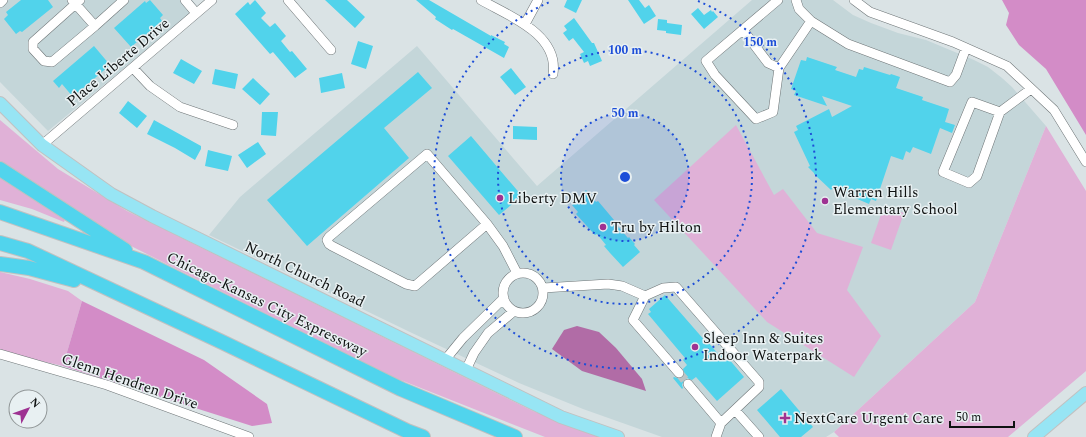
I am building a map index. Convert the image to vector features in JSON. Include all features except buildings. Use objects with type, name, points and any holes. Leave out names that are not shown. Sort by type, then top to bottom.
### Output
[{"type":"highway","points":[[0,168],[144,262]]},
{"type":"highway","name":"Chicago-Kansas City Expressway","points":[[0,212],[144,262],[401,389],[515,437]]},
{"type":"highway","points":[[0,243],[28,252],[112,290],[422,437]]},
{"type":"highway","points":[[0,264],[29,268],[112,290]]},
{"type":"main road","name":"North Church Road","points":[[0,103],[42,145],[111,194],[152,216],[561,417],[618,437]]},
{"type":"main road","points":[[1034,437],[1086,392]]},
{"type":"street","points":[[0,3],[3,0]]},
{"type":"street","points":[[95,26],[76,1],[33,42],[32,49],[44,61],[52,62],[95,26],[124,0]]},
{"type":"street","points":[[185,0],[196,13]]},
{"type":"street","name":"Place Liberte Drive","points":[[42,145],[212,0]]},
{"type":"street","points":[[288,0],[331,50]]},
{"type":"street","points":[[481,0],[525,24],[534,31],[549,48],[554,65],[553,74]]},
{"type":"street","points":[[525,24],[538,0]]},
{"type":"street","points":[[778,0],[706,61],[715,75],[756,119],[773,112],[779,68],[811,21]]},
{"type":"street","points":[[796,0],[799,9],[811,21],[848,44],[950,82],[956,75],[966,48]]},
{"type":"street","points":[[854,0],[870,12],[966,48],[1007,66],[1054,110],[1086,162]]},
{"type":"street","points":[[743,30],[768,63],[779,68]]},
{"type":"street","points":[[133,68],[150,86],[180,107],[233,125]]},
{"type":"street","points":[[1000,112],[972,102],[943,172],[969,183],[977,176],[1000,112],[1031,89]]},
{"type":"street","points":[[487,224],[415,286],[406,284],[328,244],[327,240],[427,154],[487,224],[504,246],[517,273]]},
{"type":"street","points":[[517,273],[526,273],[535,276],[543,288],[542,298],[537,307],[534,310],[524,313],[514,311],[504,298],[505,283],[512,275],[517,273]]},
{"type":"street","points":[[543,288],[608,284],[622,286],[645,296]]},
{"type":"street","points":[[679,373],[633,320],[645,296],[664,288],[676,287],[758,382],[760,387],[721,423],[716,437]]},
{"type":"street","points":[[444,360],[463,338],[504,298]]},
{"type":"street","points":[[466,370],[474,353],[488,333],[514,311]]},
{"type":"street","name":"Glenn Hendren Drive","points":[[0,354],[107,385],[249,437]]},
{"type":"street","points":[[688,384],[721,423]]},
{"type":"street","points":[[735,410],[759,437]]},
{"type":"shaded area","points":[[0,0],[192,0],[198,7],[48,131],[0,82]]},
{"type":"shaded area","points":[[752,0],[833,0],[853,15],[871,23],[898,33],[926,40],[974,60],[988,67],[1012,87],[1046,126],[975,302],[834,432],[826,437],[662,437],[583,409],[519,383],[209,235],[240,197],[417,46],[537,186]]},
{"type":"shaded area","points":[[1002,0],[1086,0],[1086,135],[1046,69],[1019,45],[1006,25],[1009,13]]},
{"type":"shaded area","points":[[0,120],[58,169],[127,211],[533,411],[601,437],[545,437],[388,375],[129,245],[0,164]]},
{"type":"shaded area","points":[[736,125],[774,195],[783,189],[817,233],[863,247],[847,290],[881,336],[854,377],[767,322],[654,200]]},
{"type":"shaded area","points":[[1046,126],[1086,191],[1086,371],[1008,437],[839,437],[834,432],[975,302]]},
{"type":"shaded area","points":[[0,177],[65,219],[64,222],[32,209],[0,200]]},
{"type":"shaded area","points":[[884,206],[904,213],[891,250],[871,243]]},
{"type":"shaded area","points":[[0,272],[30,279],[68,291],[82,301],[63,366],[0,352]]},
{"type":"shaded area","points":[[82,301],[204,360],[267,404],[272,423],[252,426],[63,366]]},
{"type":"shaded area","points":[[577,326],[599,332],[616,348],[642,379],[646,391],[582,371],[552,349],[564,330]]},
{"type":"tunnel","points":[[679,373],[688,384]]},
{"type":"place","name":"Liberty DMV","points":[[500,198]]},
{"type":"place","name":"Warren Hills Elementary School","points":[[825,201]]},
{"type":"place","name":"Tru by Hilton","points":[[603,227]]},
{"type":"place","name":"Sleep Inn & Suites Indoor Waterpark","points":[[695,347]]},
{"type":"place","name":"NextCare Urgent Care","points":[[785,418]]}]
